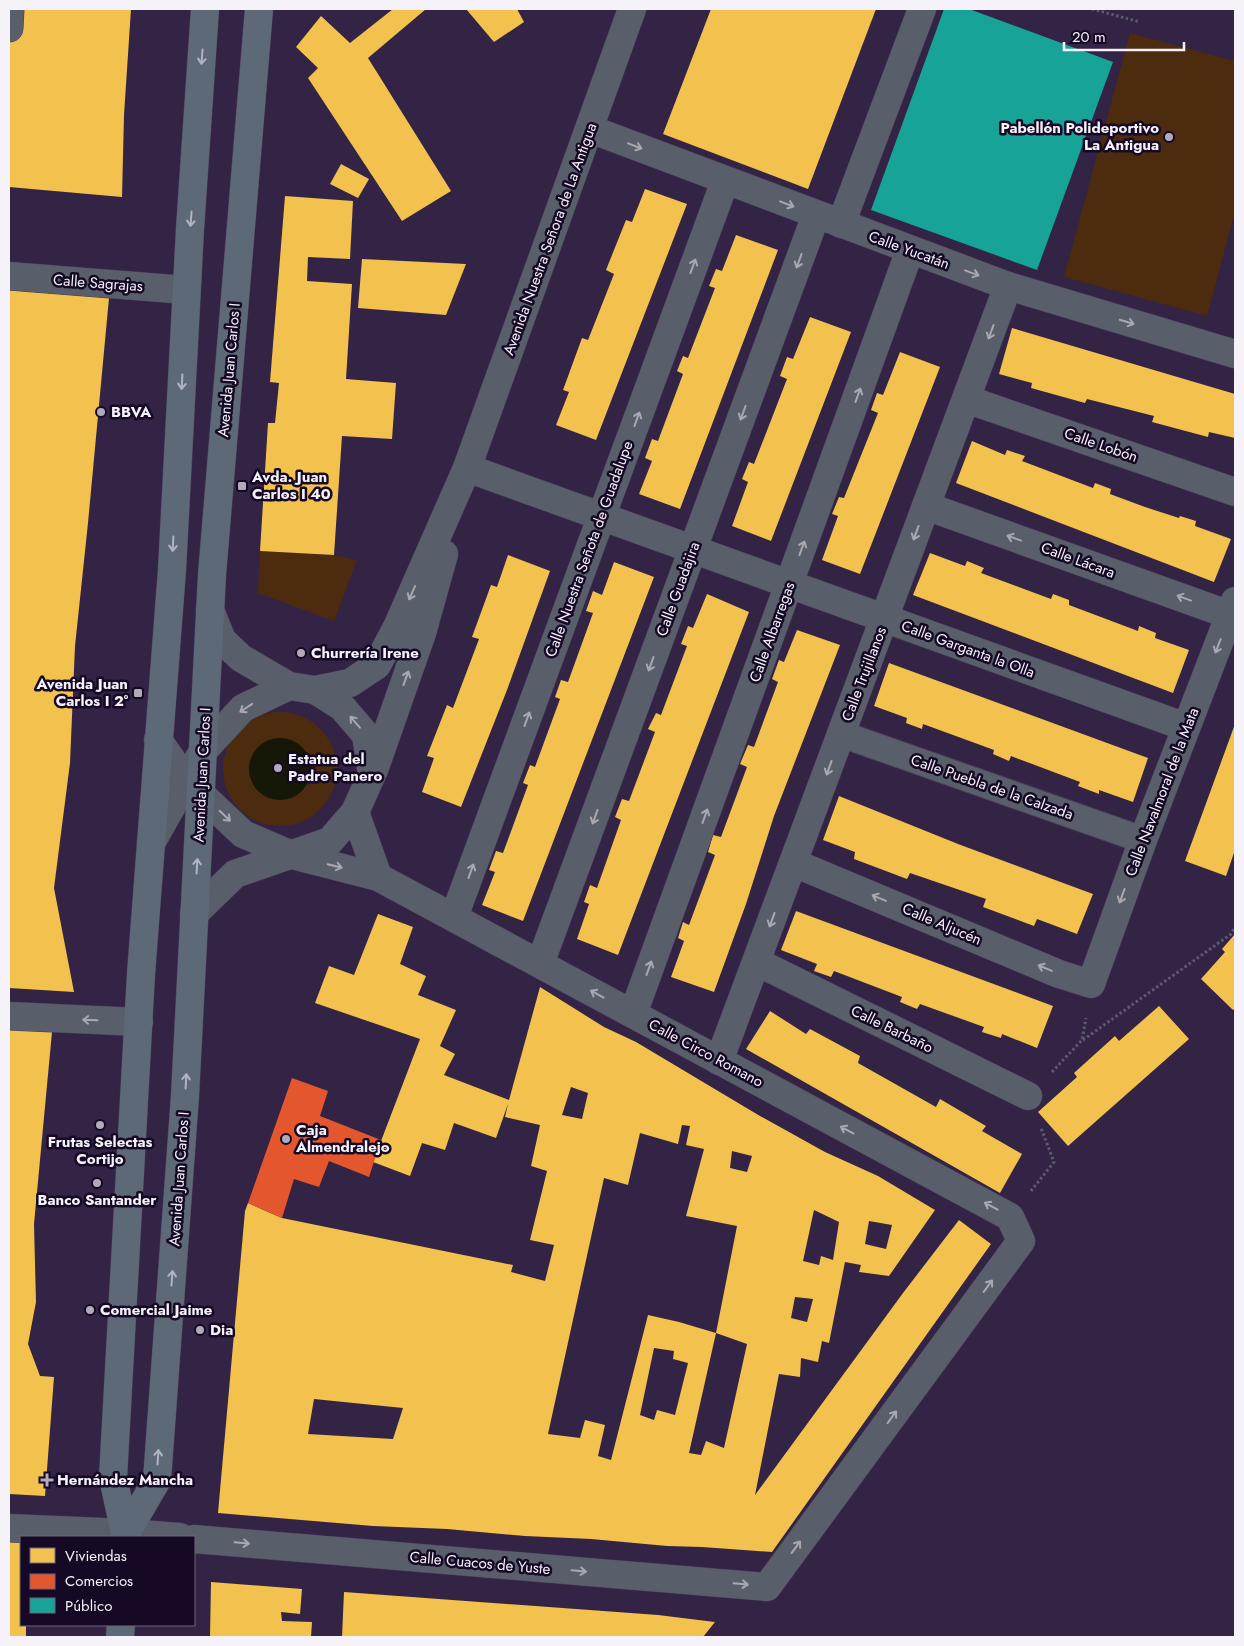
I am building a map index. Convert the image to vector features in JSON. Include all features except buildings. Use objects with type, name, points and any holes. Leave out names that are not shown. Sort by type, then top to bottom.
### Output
[{"type":"main road","points":[[126,1535],[113,1478],[139,1022],[158,740],[172,570],[200,9]]},
{"type":"main road","name":"Avenida Juan Carlos I","points":[[126,1535],[156,1480],[184,1106],[194,914],[193,787],[203,751],[210,610],[259,9]]},
{"type":"street","points":[[9,28],[10,9]]},
{"type":"street","name":"Avenida Nuestra Señora de La Antigua","points":[[302,688],[350,683],[377,665],[398,625],[467,468],[632,9]]},
{"type":"street","points":[[841,224],[922,9]]},
{"type":"street","name":"Calle Yucatán","points":[[590,128],[725,181],[1008,286],[1235,354]]},
{"type":"street","name":"Calle Nuestra Señota de Guadalupe","points":[[454,917],[725,181]]},
{"type":"street","name":"Calle Guadajira","points":[[540,964],[816,215]]},
{"type":"street","name":"Calle Albarregas","points":[[633,1014],[910,250]]},
{"type":"street","name":"Calle Sagrajas","points":[[9,276],[186,290]]},
{"type":"street","name":"Calle Trujillanos","points":[[719,1061],[1008,286]]},
{"type":"street","name":"Calle Lobón","points":[[966,399],[1235,492]]},
{"type":"street","name":"Avenida Nuestra Señora de La Antigua","points":[[372,774],[422,633],[467,468]]},
{"type":"street","name":"Calle Garganta la Olla","points":[[467,468],[1186,727]]},
{"type":"street","name":"Calle Lácara","points":[[926,506],[1233,608]]},
{"type":"street","name":"Calle Navalmoral de la Mata","points":[[1091,984],[1143,840],[1233,608]]},
{"type":"street","points":[[194,914],[235,874],[330,841],[355,812],[372,774],[366,735],[342,707],[241,658],[222,640],[210,610]]},
{"type":"street","points":[[203,751],[243,708],[302,688]]},
{"type":"street","name":"Calle Puebla de la Calzada","points":[[841,734],[1143,840]]},
{"type":"street","points":[[158,740],[193,787],[243,834],[292,855]]},
{"type":"street","points":[[151,843],[193,787]]},
{"type":"street","points":[[355,812],[378,877]]},
{"type":"street","name":"Calle Circo Romano","points":[[292,855],[378,877],[1010,1217],[1021,1241],[767,1587]]},
{"type":"street","name":"Calle Aljucén","points":[[794,863],[1060,974],[1091,984]]},
{"type":"street","name":"Calle Barbaño","points":[[757,962],[1028,1096]]},
{"type":"street","points":[[9,1016],[139,1022]]},
{"type":"street","points":[[9,1528],[167,1536]]},
{"type":"street","name":"Calle Cuacos de Yuste","points":[[195,1539],[767,1587]]},
{"type":"path","points":[[1092,9],[1140,22]]},
{"type":"path","points":[[1082,1040],[1231,934],[1235,927]]},
{"type":"shaded area","name":"Pabellón Polideportivo La Antigua","points":[[1130,33],[1235,61],[1235,212],[1207,316],[1064,277]]},
{"type":"shaded area","points":[[260,551],[334,555],[357,560],[334,621],[258,593]]},
{"type":"shaded area","points":[[280,712],[302,716],[320,729],[333,747],[337,769],[333,791],[320,809],[302,822],[280,826],[258,822],[240,809],[227,791],[223,769],[227,747],[240,729],[258,716]]},
{"type":"shaded area","points":[[280,738],[292,741],[302,747],[308,757],[311,769],[308,781],[302,791],[292,797],[280,800],[268,797],[258,791],[252,781],[249,769],[252,757],[258,747],[268,741]]},
{"type":"place","name":"Pabellón Polideportivo La Antigua","points":[[1169,137]]},
{"type":"place","name":"BBVA","points":[[101,412]]},
{"type":"place","name":"Avda. Juan Carlos I 40","points":[[242,486]]},
{"type":"place","name":"Churrería Irene","points":[[301,653]]},
{"type":"place","name":"Avenida Juan Carlos I 2º","points":[[138,693]]},
{"type":"place","name":"Estatua del Padre Panero","points":[[278,768]]},
{"type":"place","name":"Frutas Selectas Cortijo","points":[[100,1125]]},
{"type":"place","name":"Caja Almendralejo","points":[[286,1139]]},
{"type":"place","name":"Banco Santander","points":[[97,1183]]},
{"type":"place","name":"Comercial Jaime","points":[[90,1310]]},
{"type":"place","name":"Dia","points":[[200,1330]]},
{"type":"place","name":"Hernández Mancha","points":[[47,1480]]}]
